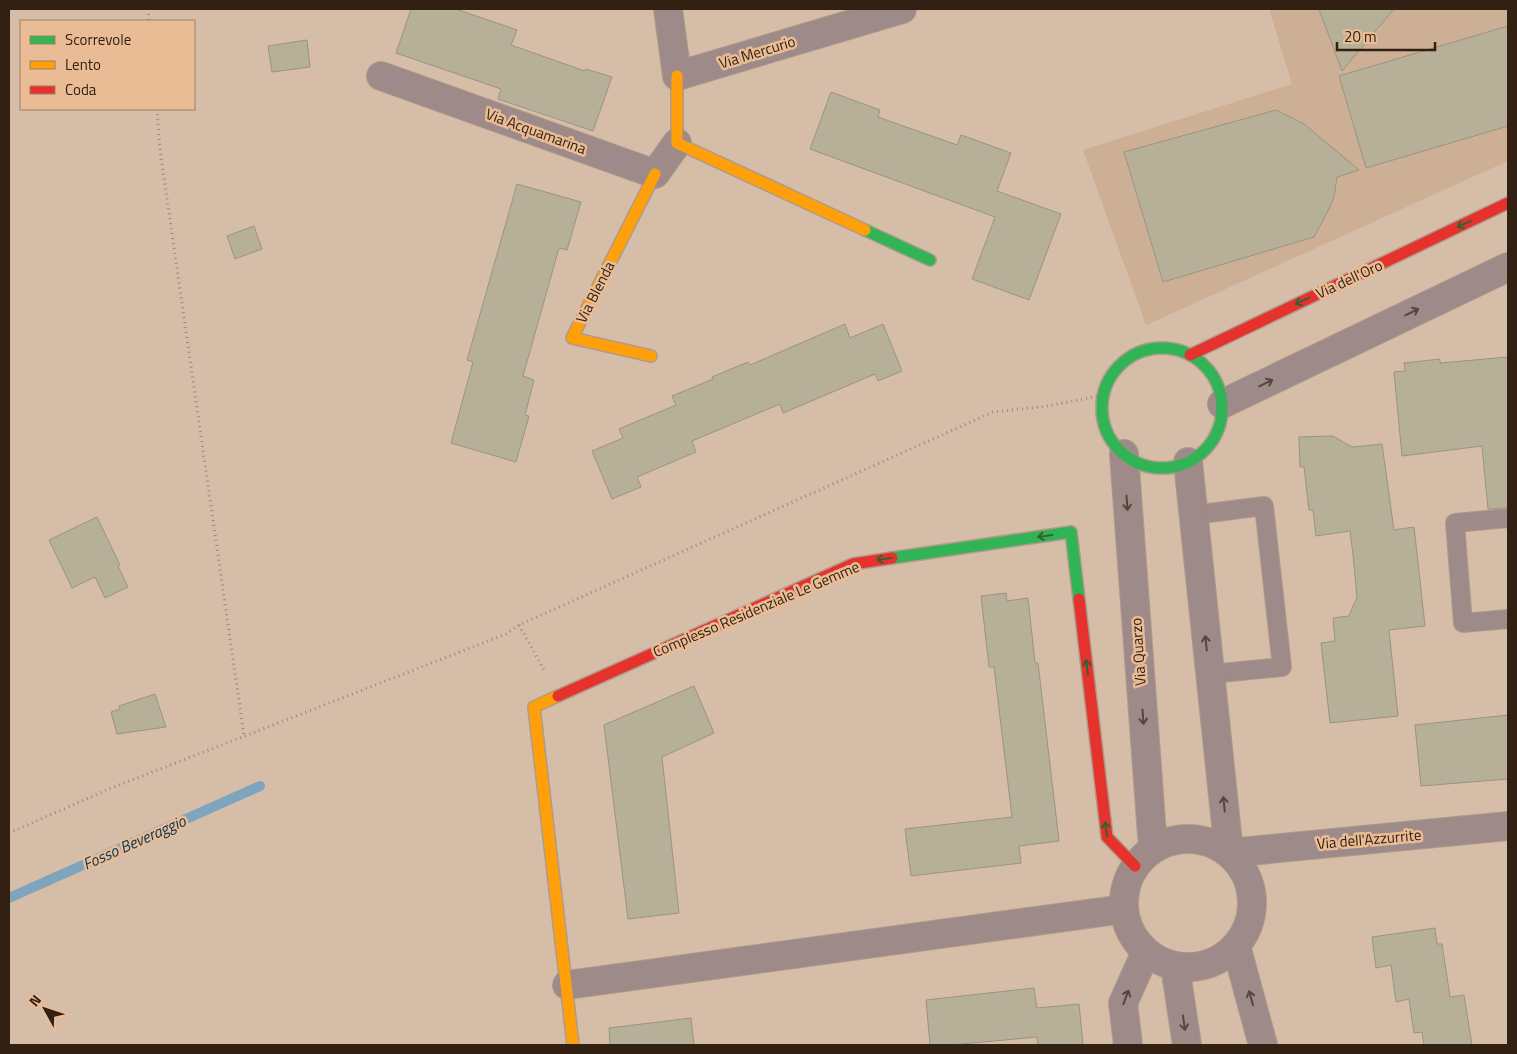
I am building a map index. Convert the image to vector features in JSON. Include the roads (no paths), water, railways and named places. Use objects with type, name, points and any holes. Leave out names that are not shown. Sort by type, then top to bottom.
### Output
[{"type":"street","points":[[655,174],[677,143],[677,76],[668,9]]},
{"type":"street","name":"Via Mercurio","points":[[677,76],[902,9]]},
{"type":"street","name":"Via Acquamarina","points":[[381,76],[655,174]]},
{"type":"street","points":[[677,143],[930,260]]},
{"type":"street","name":"Via Blenda","points":[[651,356],[572,338],[655,174]]},
{"type":"street","name":"Via dell'Oro","points":[[1190,355],[1508,203]]},
{"type":"street","points":[[1222,404],[1508,266]]},
{"type":"street","points":[[1154,349],[1172,349],[1190,355],[1206,367],[1217,384],[1222,404],[1220,422],[1214,438],[1202,452],[1188,462],[1171,467],[1155,468],[1138,463],[1124,454],[1112,442],[1105,428],[1102,411],[1104,395],[1110,378],[1121,364],[1137,354],[1154,349]]},
{"type":"street","name":"Via Quarzo","points":[[1124,454],[1144,858]]},
{"type":"street","points":[[1188,462],[1229,853]]},
{"type":"street","name":"Complesso Residenziale Le Gemme","points":[[574,1045],[534,707],[853,564],[1071,532],[1107,837],[1144,858]]},
{"type":"street","name":"Via dell'Azzurrite","points":[[1229,853],[1508,826]]},
{"type":"street","points":[[1192,838],[1211,843],[1229,853],[1243,868],[1251,888],[1252,908],[1247,928],[1236,946],[1219,959],[1198,967],[1175,966],[1160,961],[1146,952],[1135,940],[1128,925],[1124,909],[1124,894],[1128,880],[1144,858],[1171,841],[1192,838]]},
{"type":"street","points":[[566,985],[1124,909]]},
{"type":"street","points":[[1236,946],[1263,1045]]},
{"type":"street","points":[[1128,1045],[1123,1003],[1146,952]]},
{"type":"street","points":[[1175,966],[1187,1045]]},
{"type":"lane","points":[[1193,515],[1264,506],[1282,667],[1210,674]]},
{"type":"lane","points":[[1508,518],[1455,523],[1463,623],[1508,619]]},
{"type":"waterway","name":"Fosso Beveraggio","points":[[9,898],[260,786]]}]
